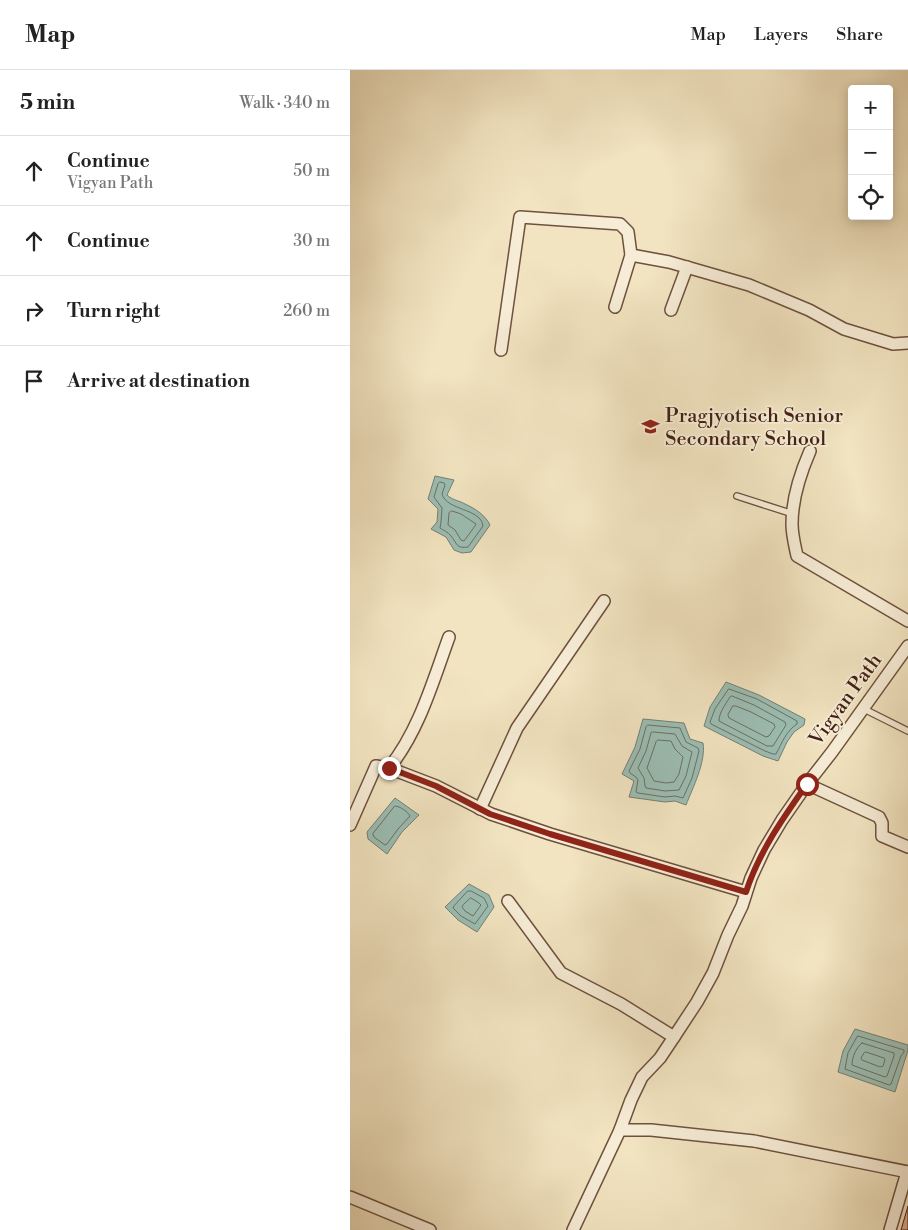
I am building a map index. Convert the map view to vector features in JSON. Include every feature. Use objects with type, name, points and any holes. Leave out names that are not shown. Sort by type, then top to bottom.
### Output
[{"type":"street","points":[[501,350],[520,217],[620,224],[628,232],[631,255],[615,307]]},
{"type":"street","points":[[631,255],[669,262],[749,285],[809,310],[844,329],[893,344],[908,343]]},
{"type":"street","points":[[671,310],[687,267]]},
{"type":"street","points":[[810,451],[802,470],[795,497],[792,524],[797,556],[908,621]]},
{"type":"street","points":[[480,808],[517,728],[604,601]]},
{"type":"street","points":[[389,768],[398,757],[423,711],[449,637]]},
{"type":"street","name":"Vigyan Path","points":[[573,1230],[620,1130],[642,1077],[660,1058],[697,1002],[713,973],[764,850],[807,784],[908,646]]},
{"type":"street","points":[[350,825],[376,766],[389,768],[436,786],[490,814],[550,834],[746,892]]},
{"type":"street","points":[[807,784],[879,817],[882,823],[882,836],[908,847]]},
{"type":"street","points":[[508,901],[561,973],[621,1004],[674,1037]]},
{"type":"street","points":[[620,1130],[651,1130],[754,1140],[908,1172],[890,1230]]},
{"type":"street","points":[[350,1197],[430,1230]]},
{"type":"lane","points":[[737,496],[793,514]]},
{"type":"lane","points":[[862,708],[908,730]]},
{"type":"water","points":[[435,476],[454,480],[447,495],[476,510],[486,518],[490,525],[471,552],[462,553],[454,550],[446,537],[431,529],[437,522],[438,509],[428,499]]},
{"type":"water","points":[[726,682],[759,695],[805,719],[804,725],[794,732],[787,742],[778,761],[763,756],[704,726],[710,707]]},
{"type":"water","points":[[643,719],[684,723],[690,739],[703,743],[701,766],[686,805],[675,801],[665,802],[629,797],[634,781],[622,774],[635,747]]},
{"type":"water","points":[[395,798],[419,815],[402,832],[387,854],[368,839],[367,832]]},
{"type":"water","points":[[469,884],[489,895],[494,907],[477,932],[458,920],[445,907]]},
{"type":"water","points":[[855,1029],[908,1045],[895,1092],[838,1072],[843,1051]]},
{"type":"building","points":[[908,1206],[908,1230],[901,1230]]},
{"type":"place","name":"Pragjyotisch Senior Secondary School","points":[[651,427]]},
{"type":"route","points":[[389,768],[436,786],[490,814],[550,834],[746,892],[764,850],[807,784]]}]
